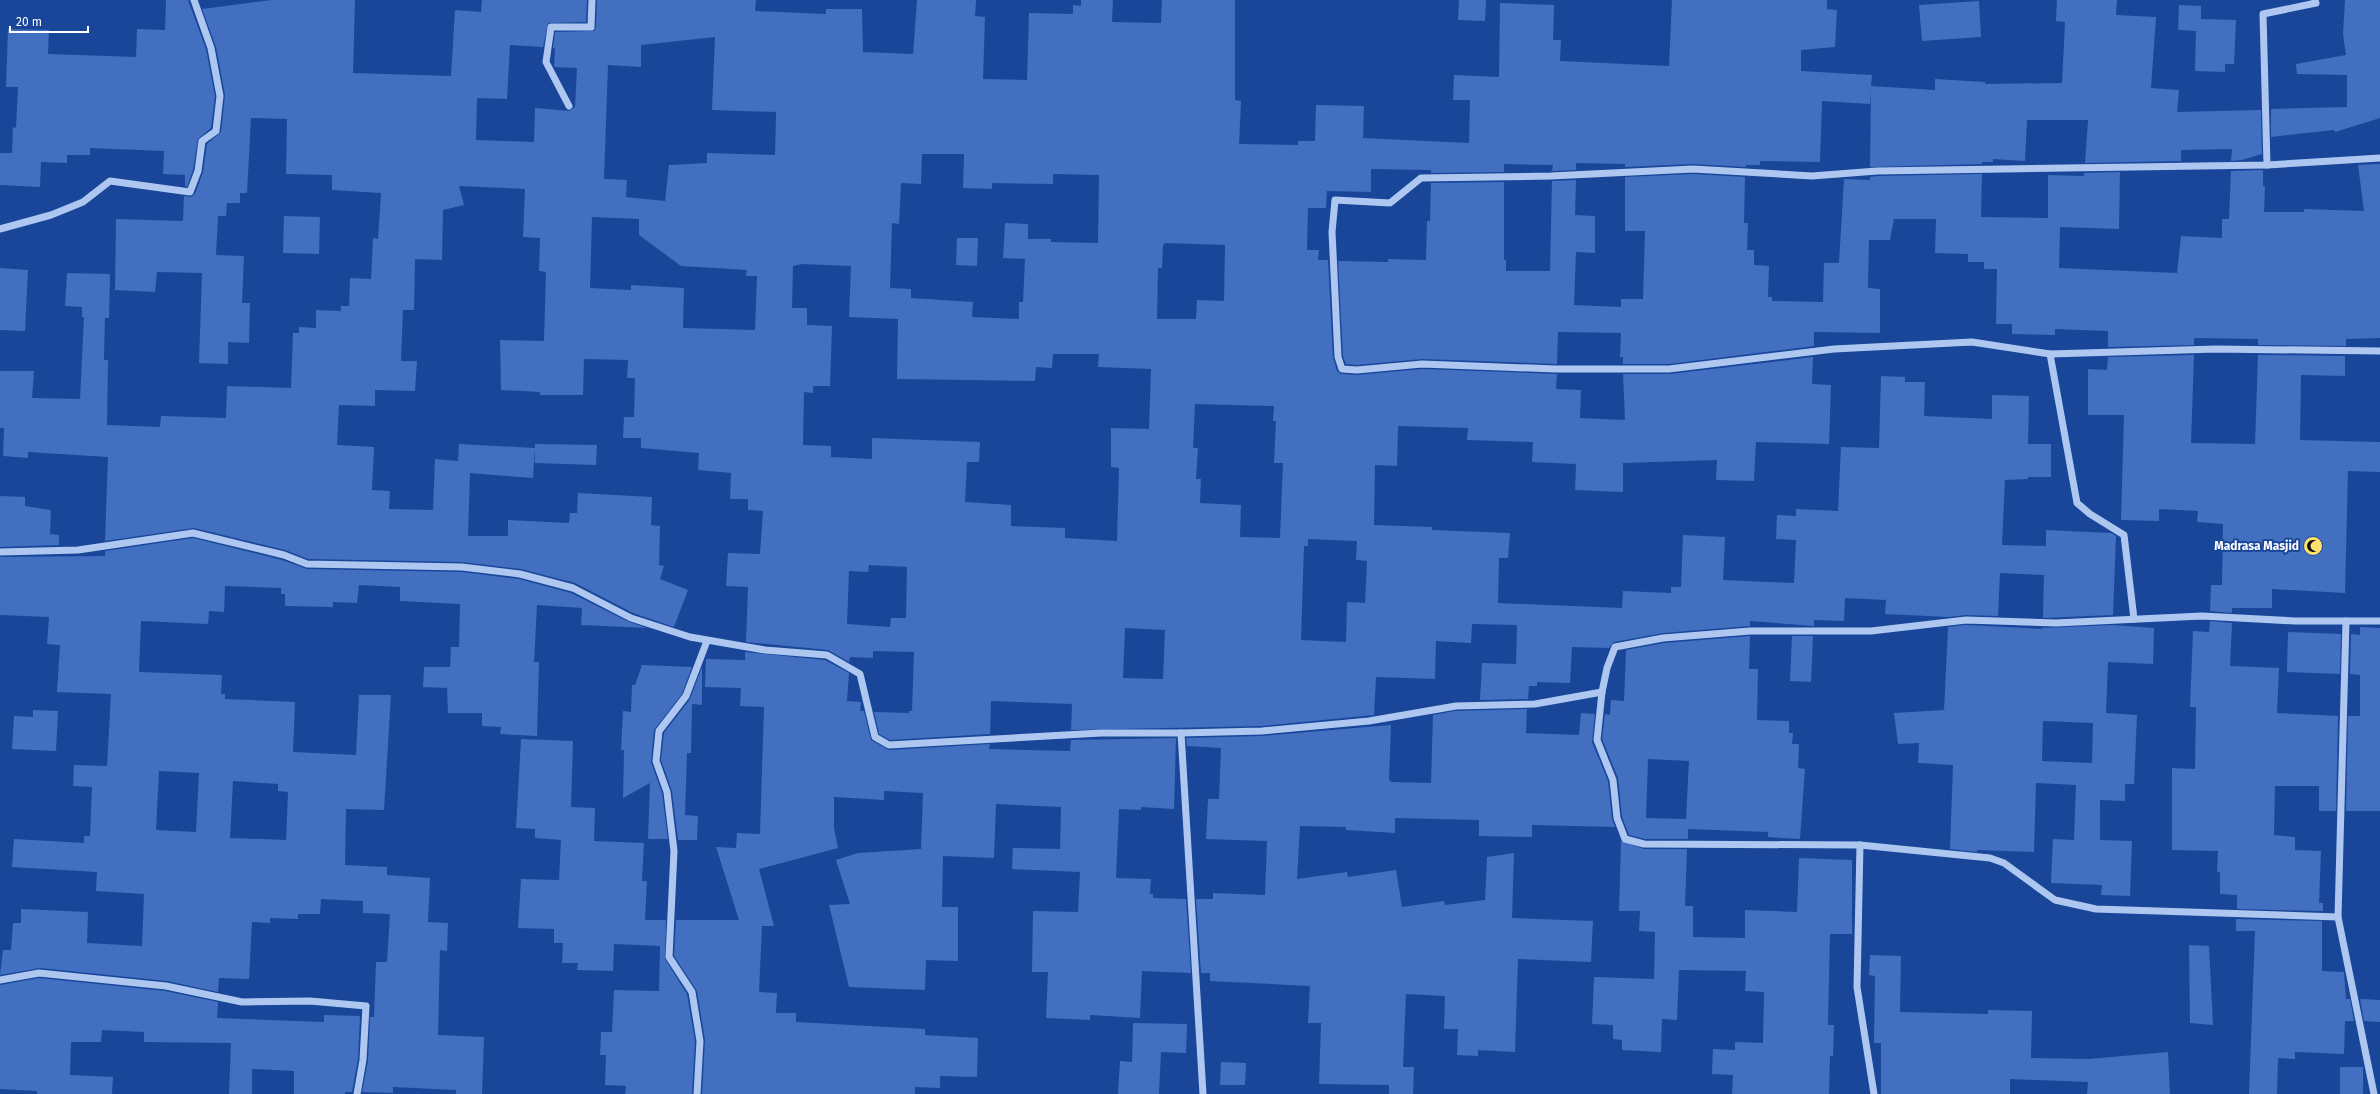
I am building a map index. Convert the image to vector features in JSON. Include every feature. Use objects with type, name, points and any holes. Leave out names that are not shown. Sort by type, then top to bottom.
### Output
[{"type":"street","points":[[0,229],[51,215],[84,202],[110,181],[190,192],[198,171],[202,141],[216,131],[220,96],[211,48],[194,0]]},
{"type":"street","points":[[569,106],[546,62],[551,27],[591,27],[592,0]]},
{"type":"street","points":[[2267,165],[2263,14],[2316,4],[2315,0]]},
{"type":"street","points":[[2380,158],[2267,165],[1877,171],[1812,176],[1693,169],[1551,176],[1420,178],[1390,203],[1335,200],[1332,232],[1338,357],[1342,369],[1357,370],[1422,364],[1556,370],[1669,369],[1834,349],[1972,342],[2050,354],[2216,349],[2380,351]]},
{"type":"street","points":[[2050,354],[2077,503],[2090,514],[2124,535],[2134,619]]},
{"type":"street","points":[[0,552],[78,550],[193,533],[284,555],[307,564],[462,567],[520,574],[573,588],[631,618],[690,638],[764,650],[827,656],[860,674],[875,737],[889,745],[1101,733],[1262,731],[1370,721],[1456,706],[1534,704],[1602,692]]},
{"type":"street","points":[[2338,917],[2096,909],[2055,900],[2004,863],[1990,858],[1860,845],[1644,844],[1625,840],[1617,818],[1613,780],[1597,740],[1602,692],[1607,668],[1615,648],[1663,638],[1750,631],[1872,631],[1966,620],[2056,623],[2202,616],[2295,621],[2380,621]]},
{"type":"street","points":[[2346,621],[2338,917],[2374,1094]]},
{"type":"street","points":[[697,1094],[700,1041],[692,992],[668,957],[674,851],[667,792],[656,762],[659,730],[686,696],[707,640]]},
{"type":"street","points":[[1181,733],[1204,1094]]},
{"type":"street","points":[[1860,845],[1857,987],[1874,1094]]},
{"type":"street","points":[[0,980],[40,973],[166,986],[242,1002],[310,1001],[366,1006],[363,1060],[357,1094]]},
{"type":"building","points":[[166,0],[188,0],[206,49],[215,96],[211,128],[198,139],[193,170],[187,187],[185,186],[185,175],[163,174],[164,151],[90,148],[90,155],[67,155],[67,163],[41,162],[40,187],[0,185],[0,153],[12,153],[13,127],[16,128],[18,87],[6,87],[8,29],[49,30],[48,54],[136,57],[137,29],[165,30]]},
{"type":"building","points":[[272,0],[355,0],[353,73],[451,76],[455,10],[481,12],[482,0],[587,0],[586,22],[548,23],[543,47],[510,45],[507,99],[477,98],[476,140],[534,142],[535,108],[569,111],[575,107],[577,68],[554,67],[555,48],[553,48],[555,32],[594,31],[596,27],[597,0],[756,0],[755,11],[826,14],[826,9],[862,9],[863,52],[913,54],[917,0],[976,0],[975,16],[985,17],[983,79],[1027,80],[1029,13],[1073,14],[1073,5],[1081,6],[1081,0],[1113,0],[1112,22],[1161,23],[1162,0],[1235,0],[1235,100],[1241,101],[1239,144],[1298,145],[1298,141],[1315,141],[1316,105],[1364,106],[1363,138],[1469,143],[1470,100],[1453,100],[1454,75],[1499,77],[1500,3],[1554,5],[1553,40],[1561,40],[1560,61],[1669,66],[1672,0],[1827,0],[1827,9],[1837,10],[1835,47],[1801,50],[1801,71],[1872,75],[1871,86],[1935,90],[1935,79],[1985,82],[1985,84],[2062,83],[2065,22],[2056,21],[2057,0],[2117,0],[2116,15],[2156,17],[2151,88],[2179,90],[2177,112],[2261,110],[2262,154],[2242,160],[2231,161],[2232,149],[2181,150],[2181,161],[2085,163],[2088,120],[2027,120],[2025,161],[1993,159],[1993,162],[1982,162],[1982,164],[1870,167],[1871,90],[1870,104],[1822,101],[1820,162],[1760,161],[1760,165],[1746,165],[1746,167],[1693,164],[1625,167],[1625,164],[1576,163],[1576,170],[1552,171],[1553,165],[1504,164],[1504,172],[1431,173],[1431,170],[1371,169],[1371,192],[1327,191],[1326,208],[1308,208],[1307,250],[1319,250],[1318,260],[1328,260],[1333,357],[1337,371],[1341,374],[1357,375],[1422,369],[1557,374],[1556,389],[1581,390],[1580,418],[1625,420],[1623,374],[1670,374],[1813,357],[1812,384],[1831,385],[1829,444],[1756,442],[1754,481],[1716,480],[1717,460],[1623,463],[1623,492],[1575,490],[1576,464],[1532,462],[1533,442],[1467,440],[1468,428],[1398,426],[1397,466],[1375,465],[1374,525],[1432,527],[1432,530],[1510,533],[1508,558],[1499,558],[1498,603],[1622,608],[1623,591],[1671,593],[1671,587],[1681,587],[1683,535],[1725,537],[1723,580],[1794,583],[1796,540],[1776,539],[1777,515],[1796,516],[1796,509],[1838,511],[1841,447],[1879,448],[1881,376],[1905,377],[1905,382],[1925,382],[1924,416],[1992,419],[1992,395],[2029,396],[2028,444],[2051,444],[2051,477],[2028,477],[2028,479],[2005,480],[2002,545],[2046,546],[2046,530],[2111,533],[2116,536],[2113,615],[2043,618],[2044,575],[2000,573],[1998,616],[1966,615],[1948,617],[1885,614],[1886,600],[1845,598],[1844,621],[1814,620],[1814,626],[1750,621],[1750,626],[1663,633],[1614,642],[1609,648],[1572,647],[1570,683],[1537,682],[1537,686],[1529,686],[1528,699],[1480,700],[1482,663],[1516,664],[1517,625],[1472,624],[1471,643],[1436,641],[1435,679],[1376,677],[1374,715],[1262,726],[1071,730],[1072,704],[991,701],[990,734],[890,740],[879,734],[874,712],[909,713],[909,711],[912,711],[914,652],[873,651],[873,658],[850,657],[849,662],[828,650],[746,642],[748,587],[726,586],[728,553],[760,554],[763,511],[748,510],[748,499],[730,499],[731,473],[698,470],[699,453],[641,448],[641,438],[623,438],[624,417],[634,417],[635,378],[627,378],[628,360],[584,359],[583,395],[540,395],[540,392],[501,390],[500,340],[544,341],[546,272],[539,271],[540,238],[523,237],[525,189],[459,186],[464,205],[443,210],[442,260],[415,259],[414,310],[403,310],[401,361],[417,361],[415,391],[375,390],[375,406],[339,405],[337,445],[374,447],[372,490],[390,491],[389,509],[433,510],[435,459],[458,461],[459,444],[535,448],[533,478],[470,473],[468,536],[508,536],[508,520],[569,523],[570,513],[577,513],[578,493],[652,497],[651,525],[660,526],[659,565],[664,566],[660,579],[688,590],[674,627],[633,613],[575,583],[521,569],[462,562],[308,559],[285,550],[194,528],[105,541],[108,457],[28,452],[28,458],[3,456],[4,428],[0,428],[0,371],[34,371],[32,398],[80,399],[84,317],[82,317],[82,307],[65,306],[67,273],[110,274],[109,318],[105,318],[104,360],[108,360],[107,425],[160,427],[161,416],[226,418],[227,386],[291,388],[293,333],[299,333],[299,327],[316,328],[316,310],[341,311],[341,306],[349,306],[350,278],[371,279],[373,238],[378,239],[381,193],[332,190],[332,175],[286,174],[287,119],[251,118],[247,193],[240,193],[240,203],[227,203],[226,216],[218,216],[216,255],[244,256],[242,303],[250,303],[249,343],[228,342],[228,364],[199,363],[202,273],[157,272],[155,292],[115,290],[116,219],[183,221],[184,196],[191,197],[195,194],[203,172],[207,144],[221,132],[225,95],[216,47],[202,9]],"holes":[[[715,37],[712,110],[776,112],[775,155],[707,153],[707,163],[669,165],[665,201],[626,197],[627,180],[604,179],[608,65],[641,67],[641,45]],[[922,154],[964,154],[963,188],[992,189],[992,183],[1053,184],[1053,174],[1099,175],[1098,243],[1051,242],[1051,239],[1028,239],[1028,224],[1005,223],[1003,258],[1025,259],[1023,302],[1019,302],[1019,319],[972,317],[973,302],[911,298],[911,289],[890,288],[892,223],[899,224],[901,183],[921,184]],[[592,217],[639,219],[639,235],[681,266],[747,270],[746,276],[757,276],[755,330],[683,328],[684,288],[631,285],[631,290],[590,288]],[[1165,243],[1225,245],[1224,301],[1197,300],[1196,319],[1157,319],[1158,268],[1162,268],[1163,245]],[[802,264],[851,266],[849,317],[898,319],[897,379],[1035,381],[1036,367],[1052,368],[1053,354],[1099,354],[1098,367],[1151,369],[1149,429],[1111,428],[1111,467],[1119,468],[1117,541],[1065,538],[1065,528],[1011,526],[1011,505],[965,502],[967,462],[979,462],[980,442],[872,438],[872,459],[831,457],[831,446],[803,445],[804,392],[813,393],[813,386],[830,386],[832,326],[807,325],[807,308],[792,308],[793,266]],[[1195,404],[1274,406],[1273,421],[1276,421],[1274,463],[1283,463],[1280,538],[1240,537],[1241,505],[1200,503],[1201,479],[1196,479],[1198,448],[1193,448]],[[1308,539],[1357,541],[1356,560],[1367,561],[1365,603],[1347,602],[1346,642],[1301,640],[1304,546],[1308,546]],[[869,565],[907,567],[906,618],[891,618],[890,627],[847,624],[849,571],[868,572]],[[1125,628],[1165,630],[1163,679],[1123,678]]]},
{"type":"building","points":[[1459,0],[1486,0],[1485,21],[1458,20]]},
{"type":"building","points":[[2345,0],[2380,0],[2380,118],[2335,132],[2334,130],[2271,137],[2271,109],[2347,107],[2347,75],[2297,74],[2296,64],[2346,55],[2343,34]]},
{"type":"building","points":[[1979,1],[1981,37],[1922,41],[1919,5]]},
{"type":"building","points":[[2179,5],[2201,6],[2201,19],[2236,20],[2234,64],[2225,64],[2225,72],[2195,71],[2196,31],[2178,30]]},
{"type":"building","points":[[2380,164],[2380,338],[2346,339],[2346,346],[2258,345],[2258,339],[2194,338],[2194,345],[2108,347],[2108,331],[2055,329],[2055,335],[2012,334],[2012,324],[1996,324],[1997,269],[1984,269],[1984,262],[1968,262],[1968,254],[1935,253],[1936,219],[1894,219],[1890,240],[1869,240],[1868,288],[1880,289],[1880,333],[1814,332],[1814,346],[1669,364],[1623,364],[1623,357],[1620,357],[1621,333],[1558,332],[1557,364],[1422,359],[1357,365],[1346,364],[1343,356],[1338,261],[1388,262],[1388,259],[1426,260],[1427,221],[1430,221],[1431,183],[1504,182],[1504,260],[1506,260],[1506,271],[1550,271],[1552,181],[1576,180],[1575,215],[1595,216],[1595,253],[1576,252],[1574,305],[1621,307],[1621,299],[1643,299],[1645,231],[1625,231],[1625,177],[1693,174],[1745,177],[1744,223],[1748,223],[1747,250],[1754,250],[1754,265],[1769,266],[1768,297],[1772,297],[1772,301],[1823,302],[1824,263],[1839,263],[1844,179],[1870,180],[1870,177],[1877,176],[1982,174],[1981,217],[2048,218],[2048,175],[2084,176],[2084,173],[2120,172],[2119,229],[2060,227],[2059,268],[2177,273],[2181,236],[2222,238],[2222,219],[2229,219],[2231,171],[2263,170],[2263,186],[2265,186],[2264,212],[2304,212],[2304,209],[2364,211],[2358,165]]},
{"type":"building","points":[[284,216],[320,217],[319,254],[283,253]]},
{"type":"building","points":[[957,238],[978,238],[977,266],[956,265]]},
{"type":"building","points":[[0,268],[28,270],[25,331],[0,330]]},
{"type":"building","points":[[2194,355],[2191,443],[2255,444],[2258,355],[2345,356],[2345,376],[2301,375],[2300,440],[2380,442],[2380,472],[2348,471],[2345,593],[2272,589],[2272,608],[2232,608],[2232,613],[2210,611],[2211,585],[2222,585],[2223,524],[2197,522],[2198,511],[2159,509],[2159,521],[2121,520],[2124,415],[2088,415],[2088,369],[2107,370],[2108,357]]},
{"type":"building","points":[[535,444],[597,445],[596,465],[535,463]]},
{"type":"building","points":[[0,496],[25,497],[25,506],[51,510],[50,534],[59,535],[59,545],[0,547]]},
{"type":"building","points":[[193,538],[282,560],[307,569],[462,572],[519,579],[571,593],[629,622],[647,628],[581,625],[582,608],[537,605],[534,662],[539,662],[537,736],[500,734],[501,727],[482,726],[482,713],[448,713],[447,688],[423,687],[424,667],[450,667],[451,647],[459,647],[460,604],[400,601],[400,587],[359,585],[357,603],[333,602],[333,607],[285,606],[285,594],[281,594],[281,588],[225,586],[224,612],[209,611],[208,624],[141,621],[139,672],[222,675],[221,694],[225,694],[225,699],[295,702],[293,752],[356,755],[359,695],[391,695],[384,810],[346,809],[345,865],[387,867],[387,875],[430,878],[428,922],[448,923],[447,951],[440,950],[438,1035],[484,1037],[482,1094],[456,1094],[456,1090],[393,1087],[393,1093],[362,1092],[368,1061],[370,1017],[374,1017],[376,962],[387,962],[390,914],[363,913],[363,901],[321,899],[320,914],[298,914],[298,919],[270,918],[270,923],[252,922],[249,979],[219,978],[218,992],[167,981],[40,968],[0,975],[3,950],[11,950],[13,923],[21,923],[21,909],[88,912],[87,943],[142,946],[144,894],[96,891],[97,872],[12,867],[14,839],[84,843],[84,836],[90,836],[92,787],[73,786],[74,765],[107,766],[111,694],[57,692],[60,645],[47,644],[49,617],[0,615],[0,557],[105,556],[105,551]],"holes":[[[159,771],[199,773],[196,832],[156,830]],[[233,781],[278,784],[278,791],[288,792],[286,840],[230,838]]]},
{"type":"building","points":[[2210,621],[2232,623],[2230,666],[2279,668],[2277,713],[2338,716],[2336,811],[2319,811],[2319,786],[2275,786],[2274,835],[2295,837],[2295,850],[2321,851],[2319,903],[2323,903],[2323,911],[2237,909],[2237,895],[2220,894],[2220,872],[2217,872],[2218,851],[2172,850],[2172,768],[2195,769],[2196,707],[2190,707],[2193,631],[2209,632]]},
{"type":"building","points":[[1966,625],[2042,629],[2113,625],[2154,628],[2153,664],[2108,662],[2106,713],[2137,715],[2134,784],[2125,784],[2125,801],[2100,800],[2100,840],[2132,841],[2130,896],[2101,895],[2102,885],[2051,883],[2053,839],[2074,840],[2076,785],[2036,783],[2034,852],[1977,850],[1977,852],[1950,849],[1953,765],[1918,763],[1919,743],[1898,744],[1894,713],[1944,710],[1948,627]],"holes":[[[2043,721],[2093,723],[2092,763],[2042,761]]]},
{"type":"building","points":[[2360,627],[2380,628],[2380,811],[2346,811],[2348,716],[2360,716],[2360,675],[2350,674],[2351,634],[2360,635]]},
{"type":"building","points":[[2288,632],[2341,634],[2340,674],[2287,672]]},
{"type":"building","points":[[1750,636],[1749,669],[1758,669],[1757,720],[1789,721],[1789,733],[1793,733],[1792,744],[1799,744],[1798,768],[1805,769],[1800,839],[1768,837],[1768,832],[1688,829],[1688,839],[1645,839],[1629,835],[1622,817],[1618,778],[1602,739],[1605,714],[1610,715],[1611,700],[1624,701],[1626,650],[1664,643]],"holes":[[[1648,759],[1689,761],[1686,819],[1646,818]]]},
{"type":"building","points":[[1792,636],[1813,636],[1811,682],[1790,681]]},
{"type":"building","points":[[745,652],[825,660],[849,673],[847,701],[861,702],[860,711],[864,711],[871,740],[889,750],[990,744],[989,749],[1070,751],[1071,740],[1176,738],[1174,809],[1141,807],[1141,810],[1119,809],[1116,878],[1151,879],[1150,894],[1153,894],[1153,898],[1186,899],[1191,973],[1142,971],[1140,1018],[1090,1015],[1090,1020],[1046,1018],[1048,972],[1032,972],[1033,911],[1078,912],[1080,872],[1012,869],[1013,848],[1060,849],[1061,807],[996,804],[994,858],[943,856],[942,907],[958,907],[958,961],[926,960],[925,990],[849,987],[829,905],[850,904],[836,860],[858,853],[921,849],[923,793],[884,791],[884,800],[834,797],[834,828],[838,848],[759,869],[774,926],[762,926],[759,992],[777,993],[776,1013],[796,1013],[796,1022],[925,1029],[925,1035],[978,1038],[977,1077],[940,1076],[940,1088],[915,1087],[915,1094],[702,1094],[705,1040],[697,991],[674,956],[676,920],[739,920],[716,847],[736,848],[737,833],[760,834],[764,707],[740,706],[741,688],[705,687],[706,659],[745,660]]},
{"type":"building","points":[[642,665],[692,667],[682,694],[654,730],[651,762],[662,793],[668,839],[648,839],[650,783],[623,798],[624,750],[621,750],[623,711],[631,712],[632,685],[635,685]]},
{"type":"building","points":[[702,667],[702,705],[692,704],[691,753],[687,753],[685,815],[698,816],[697,840],[678,840],[672,791],[661,760],[664,733],[690,699]]},
{"type":"building","points":[[1527,709],[1526,733],[1579,735],[1581,713],[1595,714],[1592,742],[1608,781],[1612,819],[1615,827],[1532,825],[1532,837],[1479,836],[1479,820],[1395,818],[1395,833],[1346,830],[1346,827],[1300,826],[1297,879],[1347,872],[1348,877],[1396,870],[1402,907],[1444,901],[1445,905],[1485,900],[1487,857],[1514,853],[1512,918],[1593,921],[1591,962],[1518,959],[1515,1052],[1478,1050],[1478,1056],[1457,1055],[1458,1029],[1444,1029],[1445,996],[1406,994],[1403,1067],[1414,1067],[1413,1094],[1389,1094],[1389,1085],[1319,1084],[1321,1023],[1308,1023],[1310,986],[1210,981],[1210,973],[1201,973],[1196,899],[1213,899],[1213,893],[1265,895],[1267,841],[1206,839],[1208,799],[1219,799],[1221,748],[1187,746],[1186,738],[1262,736],[1391,725],[1389,779],[1391,782],[1431,783],[1433,715],[1455,711]]},
{"type":"building","points":[[33,710],[58,711],[56,751],[12,749],[14,716],[33,717]]},
{"type":"building","points":[[521,739],[573,741],[571,807],[595,808],[594,841],[644,843],[642,881],[647,881],[645,920],[666,920],[665,959],[687,994],[695,1041],[692,1094],[625,1094],[626,1086],[605,1085],[606,1055],[600,1055],[601,1032],[612,1032],[614,990],[659,991],[660,946],[614,944],[613,971],[577,970],[578,963],[562,963],[563,943],[554,943],[554,929],[518,928],[521,879],[559,880],[561,840],[535,838],[535,829],[516,828]]},
{"type":"building","points":[[1621,841],[1644,849],[1687,849],[1685,906],[1693,906],[1693,937],[1745,938],[1745,910],[1797,912],[1799,858],[1852,860],[1852,934],[1830,934],[1828,1025],[1834,1025],[1833,1056],[1830,1056],[1829,1094],[1732,1094],[1733,1075],[1712,1074],[1713,1049],[1735,1050],[1735,1042],[1763,1043],[1764,992],[1745,991],[1746,971],[1679,970],[1677,1020],[1662,1019],[1661,1052],[1622,1050],[1622,1040],[1613,1039],[1613,1025],[1592,1024],[1594,977],[1654,979],[1655,932],[1639,931],[1640,911],[1619,911]]},
{"type":"building","points":[[2236,919],[2322,921],[2322,971],[2344,972],[2346,999],[2350,999],[2354,1021],[2345,1021],[2344,1054],[2295,1052],[2295,1059],[2278,1058],[2277,1094],[2249,1094],[2255,931],[2236,931]]},
{"type":"building","points":[[2189,945],[2209,946],[2213,1025],[2190,1023]]},
{"type":"building","points":[[1870,955],[1901,956],[1900,1012],[1988,1014],[1988,1010],[2032,1011],[2031,1058],[2089,1059],[2168,1052],[2170,1094],[2087,1094],[2088,1082],[2010,1079],[2010,1094],[1881,1094],[1881,1043],[1874,1043],[1875,976],[1869,975]]},
{"type":"building","points":[[39,978],[165,991],[218,1002],[217,1018],[324,1022],[324,1015],[360,1016],[358,1059],[352,1092],[345,1092],[345,1094],[294,1094],[294,1071],[252,1069],[252,1094],[229,1094],[231,1043],[144,1042],[144,1032],[102,1030],[101,1042],[71,1042],[70,1075],[113,1077],[112,1094],[37,1094],[37,1091],[0,1089],[0,985]]},
{"type":"building","points":[[2360,999],[2380,1000],[2380,1022],[2364,1021]]},
{"type":"building","points":[[1133,1023],[1187,1024],[1186,1053],[1161,1052],[1159,1094],[1118,1094],[1120,1061],[1132,1062]]},
{"type":"building","points":[[1221,1062],[1246,1063],[1245,1085],[1220,1085]]},
{"type":"building","points":[[2340,1067],[2363,1067],[2363,1094],[2340,1094]]},
{"type":"place","name":"Madrasa Masjid","points":[[2313,546]]}]
